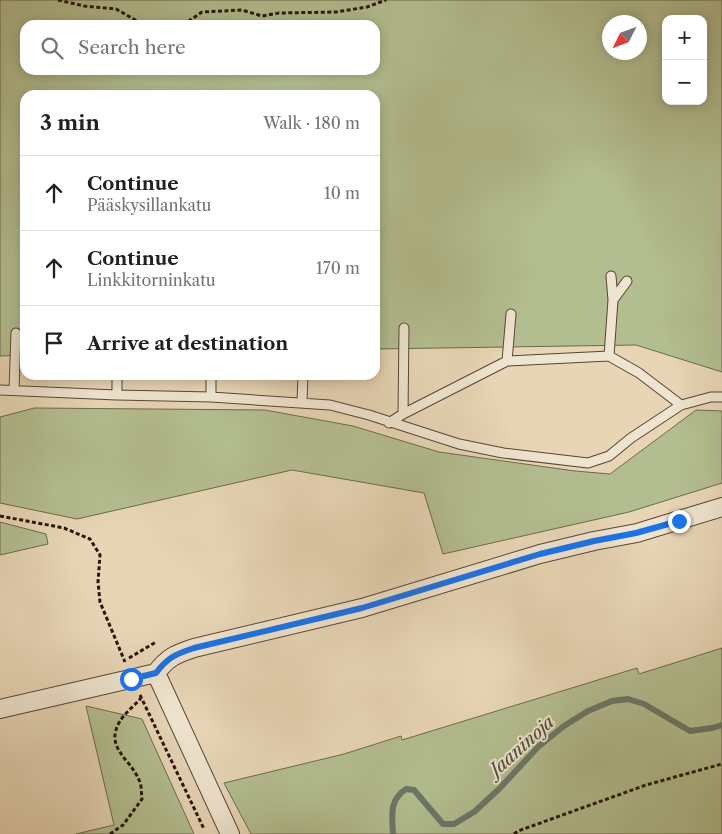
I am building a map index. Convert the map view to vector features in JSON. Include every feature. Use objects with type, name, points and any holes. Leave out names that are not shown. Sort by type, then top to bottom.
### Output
[{"type":"street","points":[[0,709],[156,673],[165,661],[194,648],[362,608],[540,554],[636,533],[722,507]]},
{"type":"street","points":[[156,673],[230,834]]},
{"type":"lane","points":[[609,356],[613,300],[611,276]]},
{"type":"lane","points":[[613,300],[627,281]]},
{"type":"lane","points":[[506,360],[511,314]]},
{"type":"lane","points":[[404,328],[404,414]]},
{"type":"lane","points":[[14,390],[16,333]]},
{"type":"lane","points":[[389,423],[506,360],[609,356],[639,374],[681,405]]},
{"type":"lane","points":[[117,380],[117,395]]},
{"type":"lane","points":[[211,380],[211,396]]},
{"type":"lane","points":[[302,402],[303,380]]},
{"type":"lane","points":[[0,390],[117,395],[211,396],[330,405],[459,444],[503,453],[588,463],[609,456],[631,438],[681,405],[711,397],[722,397]]},
{"type":"path","points":[[58,0],[84,6],[116,9],[135,20]]},
{"type":"path","points":[[190,20],[202,12],[242,10],[262,16],[279,13],[336,12],[367,7],[386,0]]},
{"type":"path","points":[[0,516],[64,528],[90,539],[100,555],[98,582],[100,602],[131,679],[206,834]]},
{"type":"path","points":[[110,834],[123,825],[142,799],[140,780],[118,750],[114,740],[120,720],[141,698]]},
{"type":"path","points":[[514,834],[646,785],[722,764]]},
{"type":"green space","points":[[0,0],[722,0],[722,372],[636,345],[380,349],[380,90],[20,90],[20,355],[0,356]]},
{"type":"green space","points":[[34,408],[265,410],[353,426],[439,452],[610,474],[696,410],[722,411],[722,483],[629,512],[443,554],[424,493],[292,470],[77,519],[0,503],[0,417]]},
{"type":"green space","points":[[0,522],[46,534],[48,544],[0,555]]},
{"type":"green space","points":[[722,648],[722,834],[251,834],[224,783],[344,754],[401,736],[402,740],[637,668],[639,674]]},
{"type":"green space","points":[[86,706],[142,719],[194,834],[76,834],[114,825]]},
{"type":"waterway","name":"Jaaninoja","points":[[393,834],[392,814],[394,803],[406,789],[414,790],[443,824],[454,824],[474,812],[499,789],[538,747],[564,726],[588,711],[612,701],[628,699],[644,704],[690,731],[722,725]]},
{"type":"route","points":[[131,679],[156,673],[165,661],[174,655],[194,648],[362,608],[540,554],[636,533],[679,521]]}]
